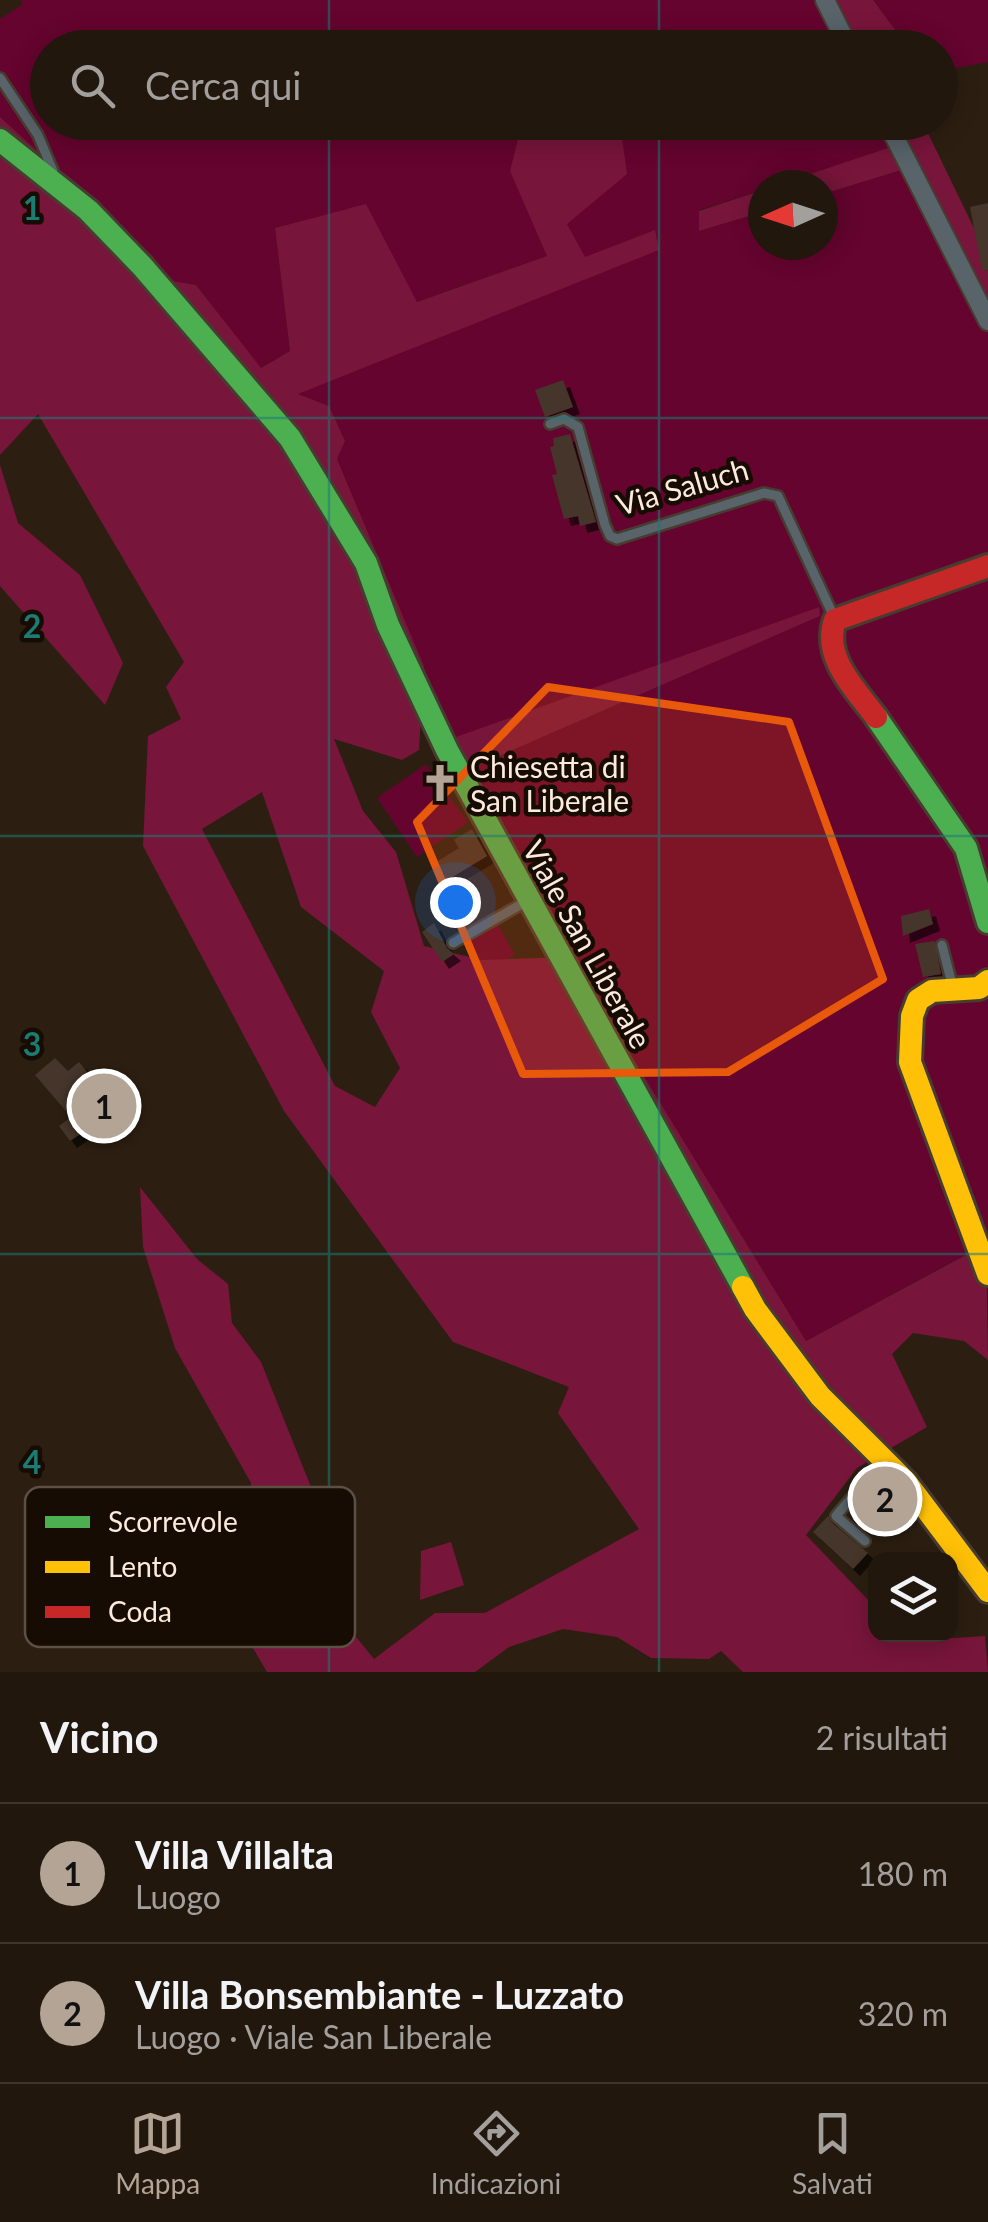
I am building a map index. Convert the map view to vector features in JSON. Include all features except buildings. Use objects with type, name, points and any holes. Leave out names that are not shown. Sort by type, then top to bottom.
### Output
[{"type":"street","points":[[825,0],[840,30]]},
{"type":"street","name":"Viale San Liberale","points":[[0,140],[88,210],[142,266],[290,438],[366,563],[388,625],[447,750],[755,1308],[820,1396],[906,1482],[988,1591]]},
{"type":"street","points":[[896,140],[988,322]]},
{"type":"street","points":[[835,620],[988,566]]},
{"type":"street","name":"Via Saluch","points":[[835,620],[832,649],[842,672],[912,766],[966,848],[988,922]]},
{"type":"street","points":[[988,981],[979,988],[932,991],[918,1000],[912,1016],[910,1062],[988,1274]]},
{"type":"lane","points":[[0,78],[30,123]]},
{"type":"lane","points":[[40,140],[60,187]]},
{"type":"lane","name":"Via Saluch","points":[[550,424],[564,420],[578,427],[604,525],[610,536],[617,539],[764,493],[778,496],[835,620]]},
{"type":"lane","points":[[453,943],[529,900]]},
{"type":"lane","points":[[942,946],[954,990]]},
{"type":"lane","points":[[866,1541],[836,1516],[884,1460]]},
{"type":"highlighted area","points":[[548,687],[789,722],[883,979],[728,1072],[523,1074],[417,822]]},
{"type":"shaded area","points":[[21,0],[819,0],[837,30],[30,30],[30,140],[902,140],[904,143],[822,170],[748,170],[748,195],[699,210],[700,231],[748,217],[748,260],[838,260],[838,189],[918,165],[988,319],[988,1248],[985,1244],[806,1341],[465,784],[469,769],[820,616],[457,737],[458,747],[422,697],[424,666],[337,459],[345,441],[329,406],[296,394],[658,250],[655,230],[585,258],[547,256],[416,302],[366,205],[275,228],[290,351],[260,368],[196,285],[165,280],[153,256],[0,117],[0,19],[23,4]]},
{"type":"shaded area","points":[[819,0],[873,0],[895,30],[837,30]]},
{"type":"shaded area","points":[[873,0],[988,0],[988,62],[958,68],[958,30],[895,30]]},
{"type":"shaded area","points":[[0,117],[153,256],[166,280],[196,285],[261,368],[290,351],[275,228],[366,204],[417,302],[547,256],[510,171],[518,140],[622,140],[627,174],[567,224],[585,257],[655,230],[659,250],[298,394],[329,406],[345,441],[337,459],[424,666],[419,750],[402,760],[334,739],[363,811],[396,852],[424,946],[482,960],[571,957],[806,1341],[986,1244],[988,1360],[964,1341],[913,1333],[892,1354],[927,1427],[857,1468],[806,1535],[868,1600],[868,1642],[958,1642],[958,1638],[985,1636],[988,1672],[743,1672],[721,1651],[709,1659],[651,1658],[617,1637],[563,1629],[509,1647],[475,1672],[267,1672],[252,1647],[355,1647],[355,1636],[374,1659],[435,1613],[485,1613],[639,1529],[558,1413],[569,1387],[453,1342],[284,1111],[143,846],[148,736],[181,719],[166,687],[184,662],[38,414],[0,455]],"holes":[[[262,792],[301,907],[384,971],[371,1012],[400,1068],[375,1107],[335,1086],[202,829]]]},
{"type":"shaded area","points":[[901,140],[931,140],[988,257],[988,319],[918,165],[838,189],[838,170],[822,170],[903,143]]},
{"type":"shaded area","points":[[748,195],[748,216],[699,231],[699,211]]},
{"type":"shaded area","points":[[0,465],[18,523],[80,575],[123,663],[105,705],[0,586]]},
{"type":"shaded area","points":[[819,607],[820,616],[469,769],[456,737]]},
{"type":"shaded area","points":[[426,764],[435,777],[429,781],[435,793],[443,789],[468,822],[417,857],[377,798]]},
{"type":"shaded area","points":[[497,923],[515,955],[485,970],[469,940]]},
{"type":"shaded area","points":[[140,1187],[197,1259],[228,1284],[232,1323],[261,1362],[311,1487],[250,1487],[175,1348],[143,1247]]},
{"type":"shaded area","points":[[451,1542],[464,1585],[420,1600],[421,1551]]},
{"type":"traffic: fast","points":[[0,140],[88,210],[142,266],[290,438],[366,563],[388,625],[447,750],[743,1287]]},
{"type":"traffic: fast","points":[[876,717],[966,848],[988,922]]},
{"type":"traffic: slow","points":[[988,981],[979,988],[932,991],[918,1000],[912,1016],[910,1062],[988,1274]]},
{"type":"traffic: slow","points":[[743,1287],[820,1396],[906,1482],[988,1591]]},
{"type":"traffic: jam","points":[[876,717],[837,660],[832,634],[835,620],[988,566]]},
{"type":"place","name":"Chiesetta di San Liberale","points":[[440,783]]},
{"type":"place","name":"Villa Villalta","points":[[104,1106]]},
{"type":"place","name":"Villa Bonsembiante - Luzzato","points":[[885,1499]]}]
